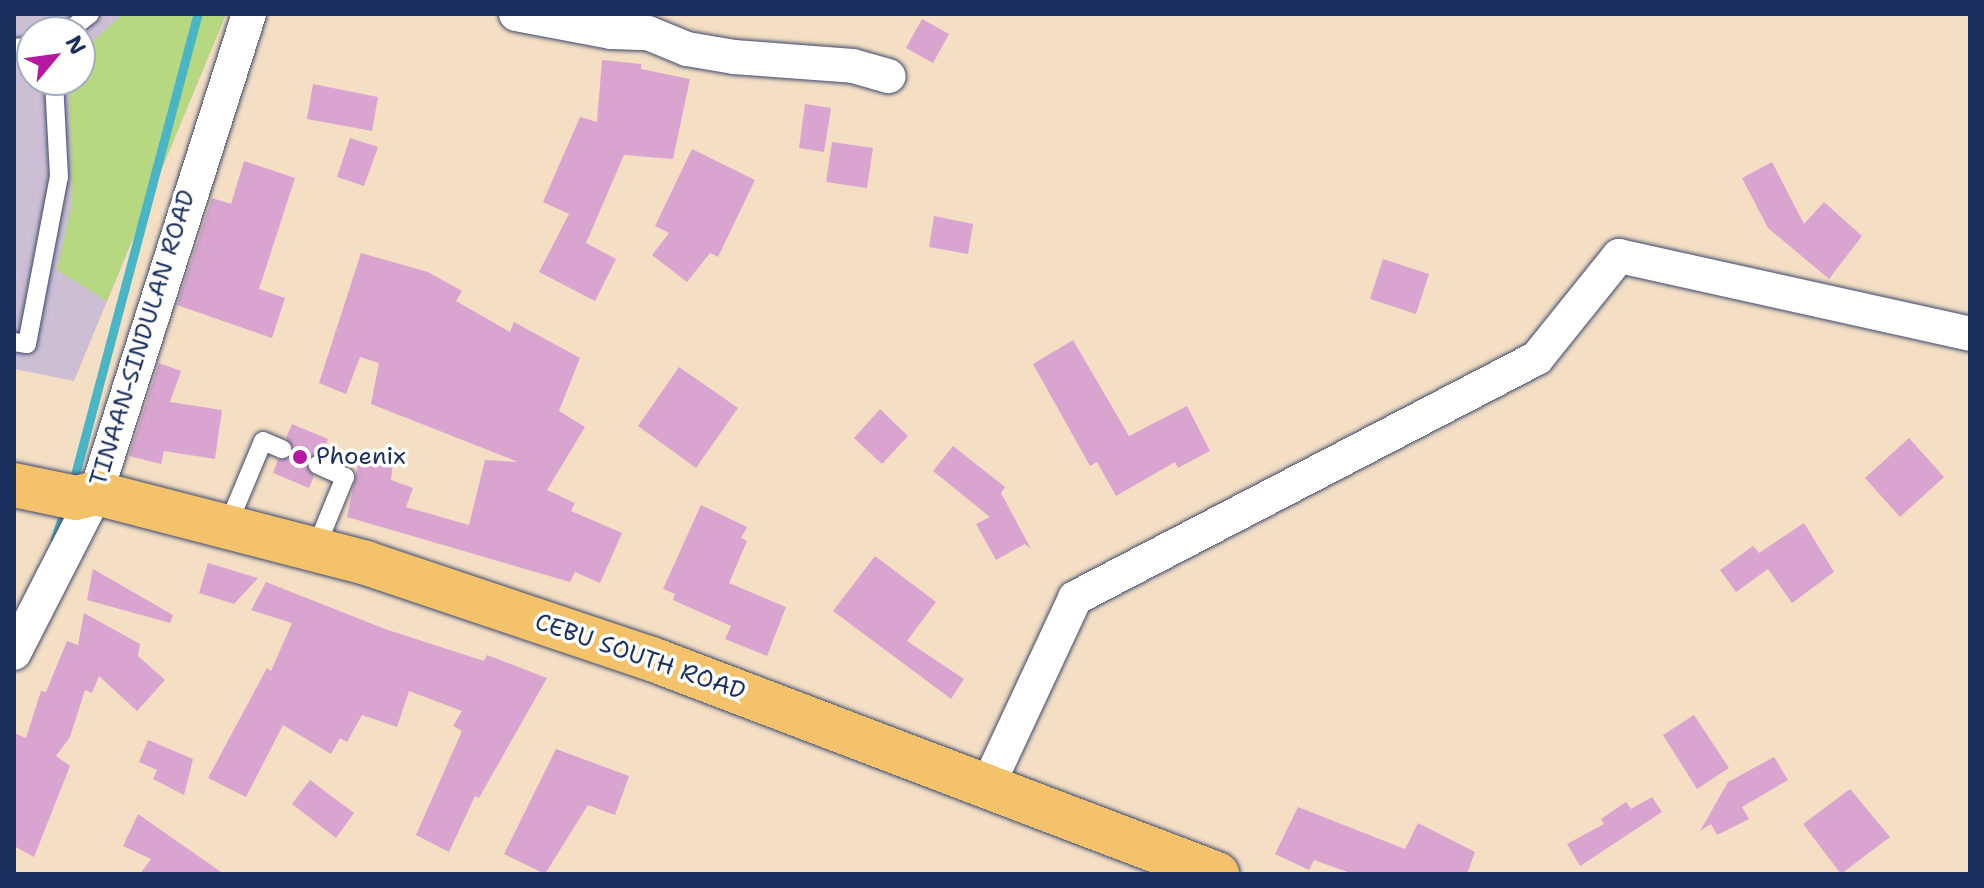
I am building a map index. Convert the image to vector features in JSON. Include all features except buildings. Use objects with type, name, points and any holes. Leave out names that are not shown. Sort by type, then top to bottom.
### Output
[{"type":"highway","name":"CEBU SOUTH ROAD","points":[[53,480],[315,550],[649,658],[1188,866],[1217,874]]},
{"type":"street","name":"TINAAN-SINDULAN ROAD","points":[[14,653],[53,480],[249,14]]},
{"type":"street","points":[[516,14],[611,32],[648,33],[687,49],[734,57],[853,66],[889,76]]},
{"type":"street","points":[[987,787],[1075,598],[1537,358],[1619,256],[1970,334]]},
{"type":"lane","points":[[14,342],[27,344],[59,177],[55,96]]},
{"type":"lane","points":[[227,527],[263,441],[282,449]]},
{"type":"lane","points":[[315,550],[345,477],[318,465]]},
{"type":"shaded area","points":[[14,14],[226,14],[74,381],[14,369]]},
{"type":"green space","points":[[123,14],[226,14],[107,301],[57,270],[72,204],[69,96],[96,96],[96,38]]},
{"type":"waterway","points":[[72,486],[198,14]]},
{"type":"waterway","points":[[55,539],[65,508]]},
{"type":"place","name":"Phoenix","points":[[300,457]]}]
